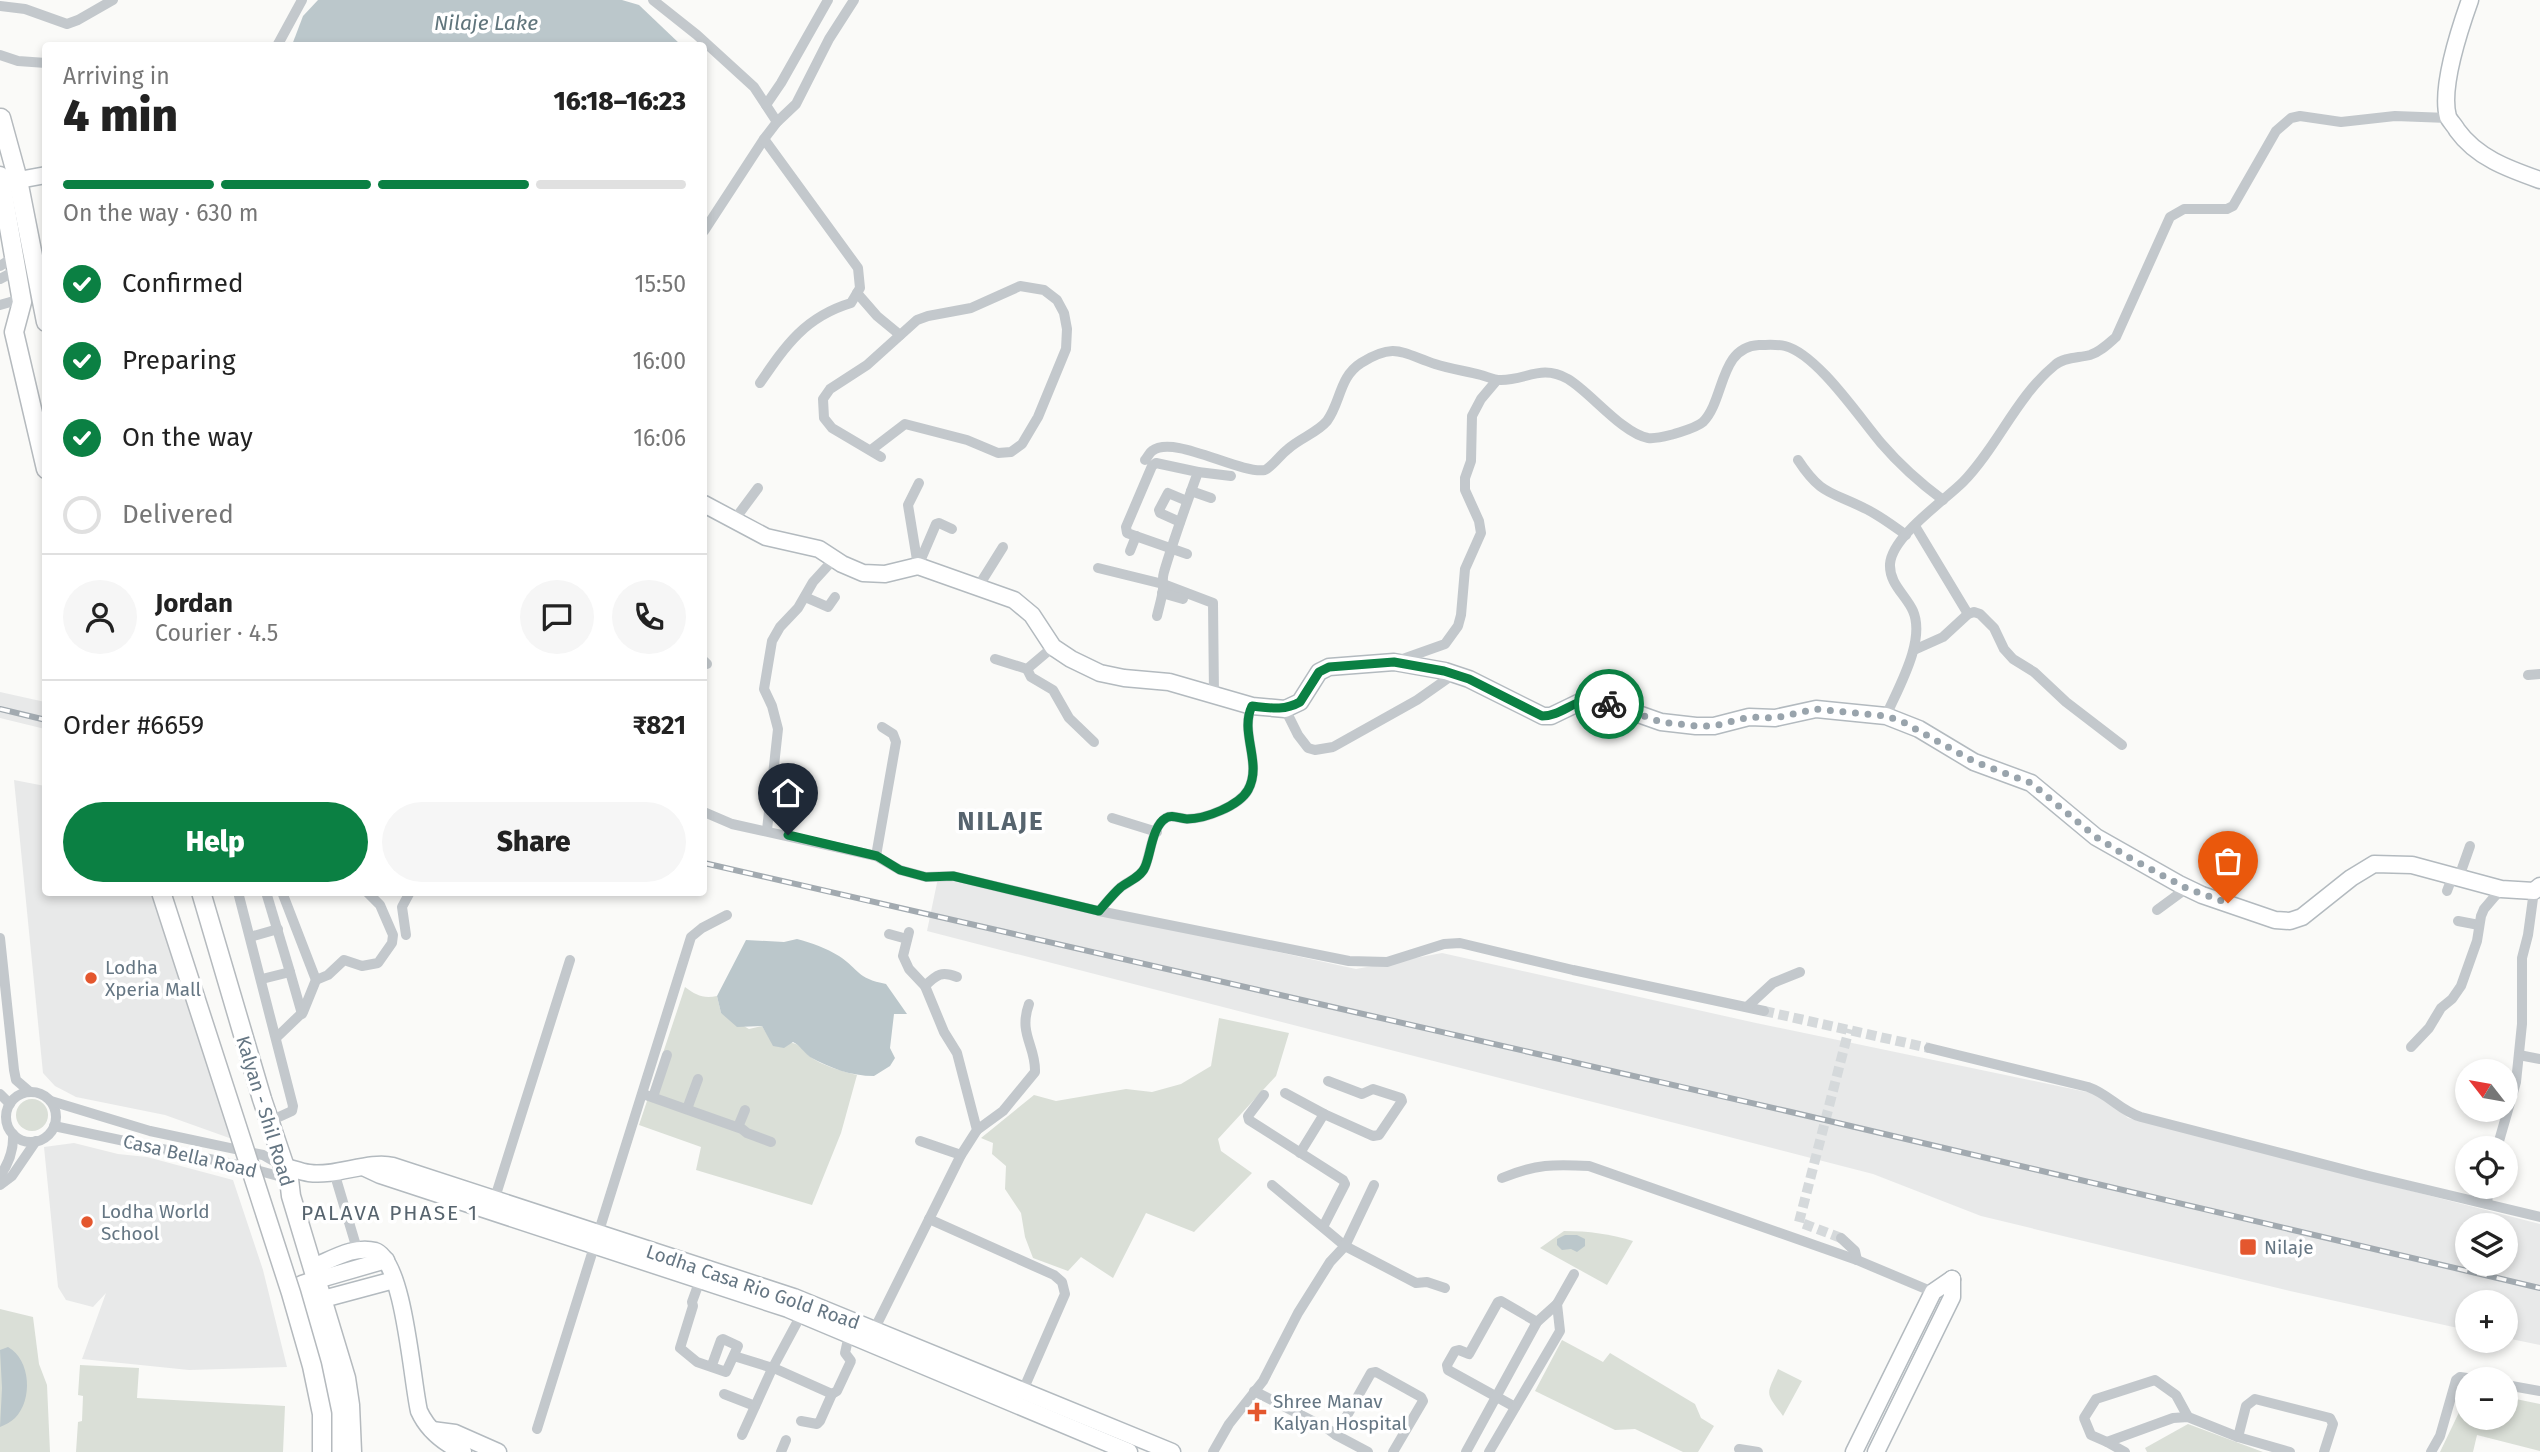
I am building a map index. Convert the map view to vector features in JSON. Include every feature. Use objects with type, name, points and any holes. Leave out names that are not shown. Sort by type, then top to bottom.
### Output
[{"type":"main road","points":[[1,118],[7,180],[10,265],[22,301],[14,332],[42,452]]},
{"type":"main road","points":[[7,180],[42,307]]},
{"type":"main road","points":[[162,896],[291,1293],[312,1366],[322,1414],[322,1452]]},
{"type":"main road","name":"Kalyan - Shil Road","points":[[202,896],[230,995],[286,1172],[311,1278],[331,1381],[335,1407],[336,1452]]},
{"type":"main road","name":"Kalyan - Shil Road","points":[[315,1301],[346,1378],[351,1405],[352,1452]]},
{"type":"street","points":[[0,6],[31,10],[67,24],[113,0]]},
{"type":"street","points":[[279,42],[302,0]]},
{"type":"street","points":[[653,0],[705,42]]},
{"type":"street","points":[[766,105],[828,0]]},
{"type":"street","points":[[707,225],[764,139],[796,104],[831,35],[855,0]]},
{"type":"street","points":[[2470,0],[2450,73],[2448,118],[2463,138],[2482,155],[2540,180]]},
{"type":"street","points":[[816,24],[831,35]]},
{"type":"street","points":[[707,44],[754,86],[777,122]]},
{"type":"street","points":[[0,55],[18,61],[42,63]]},
{"type":"street","points":[[1886,716],[1914,650],[1917,634],[1914,613],[1895,584],[1890,564],[1897,546],[1964,481],[2044,374],[2059,362],[2103,349],[2116,337],[2170,216],[2185,209],[2227,209],[2232,206],[2283,122],[2300,116],[2341,122],[2395,116],[2448,118]]},
{"type":"street","points":[[760,383],[788,342],[827,311],[851,303],[860,288],[858,268],[764,139]]},
{"type":"street","points":[[7,180],[42,176]]},
{"type":"street","points":[[0,279],[10,265]]},
{"type":"street","points":[[1020,286],[1044,290],[1057,300],[1068,328],[1066,349],[1038,417],[1022,444],[1011,453],[998,453],[967,440],[905,424],[876,454],[832,428],[824,418],[823,399],[830,389],[867,365],[900,335],[917,320],[971,308],[1020,286]]},
{"type":"street","points":[[857,293],[877,316],[900,335]]},
{"type":"street","points":[[0,305],[22,301]]},
{"type":"street","points":[[1145,460],[1153,450],[1162,447],[1180,448],[1250,469],[1265,470],[1290,447],[1326,422],[1350,372],[1361,363],[1386,351],[1399,350],[1435,364],[1497,380],[1537,372],[1552,372],[1568,379],[1609,414],[1640,435],[1649,438],[1661,437],[1702,423],[1710,413],[1727,368],[1738,353],[1751,346],[1787,346],[1809,360],[1841,393],[1898,461],[1943,500]]},
{"type":"street","points":[[707,505],[766,537],[820,549],[834,559],[863,572],[900,572],[918,566],[1014,600],[1026,608],[1053,647],[1100,673],[1170,682],[1252,706],[1285,709],[1300,702],[1319,672],[1329,667],[1394,662],[1446,644],[1458,626],[1465,569],[1480,533],[1479,521],[1465,490],[1465,478],[1471,461],[1472,416],[1481,399],[1497,380]]},
{"type":"street","points":[[1798,460],[1812,480],[1827,492],[1866,509],[1906,535]]},
{"type":"street","points":[[1187,554],[1127,533],[1126,527],[1152,466],[1156,463],[1231,476]]},
{"type":"street","points":[[1157,616],[1163,576],[1198,472]]},
{"type":"street","points":[[918,566],[908,505],[919,483]]},
{"type":"street","points":[[735,519],[758,488]]},
{"type":"street","points":[[1180,522],[1158,510],[1168,493],[1211,498]]},
{"type":"street","points":[[918,566],[936,524],[952,528]]},
{"type":"street","points":[[1915,526],[1968,614]]},
{"type":"street","points":[[1130,551],[1136,536]]},
{"type":"street","points":[[978,587],[1003,547]]},
{"type":"street","points":[[767,830],[778,729],[764,689],[775,634],[805,597],[813,582],[834,559]]},
{"type":"street","points":[[1098,568],[1213,603],[1214,695]]},
{"type":"street","points":[[1162,589],[1183,599]]},
{"type":"street","points":[[805,597],[828,607],[835,597]]},
{"type":"street","points":[[1914,650],[1943,637],[1968,614],[1974,612],[1988,620],[2004,649],[2013,659],[2034,672],[2066,702],[2122,745]]},
{"type":"street","points":[[1027,669],[1053,647]]},
{"type":"street","points":[[995,659],[1027,669],[1031,677],[1053,690],[1069,718],[1094,742]]},
{"type":"street","points":[[1394,662],[1469,679],[1542,716],[1551,716],[1578,703],[1594,701],[1661,722],[1696,726],[1714,726],[1749,717],[1775,718],[1816,709],[1886,716],[1919,729],[1975,762],[2031,783],[2096,837],[2186,888],[2275,920],[2290,921],[2302,917],[2351,878],[2374,864],[2412,865],[2501,889],[2537,888],[2522,958],[2522,1024],[2516,1082],[2500,1136]]},
{"type":"street","points":[[1285,709],[1308,748],[1315,750],[1334,747],[1417,700],[1454,674]]},
{"type":"street","points":[[2528,675],[2540,674]]},
{"type":"street","points":[[1099,911],[1122,887],[1141,874],[1164,818],[1170,816],[1188,819],[1219,810],[1241,799],[1248,790],[1254,767],[1246,722],[1252,706]]},
{"type":"street","points":[[877,856],[896,741],[893,734],[882,727]]},
{"type":"street","points":[[707,813],[732,824],[877,856],[900,870],[926,877],[953,876],[1099,911],[1349,961],[1387,962],[1444,944],[1460,943],[1765,1010]]},
{"type":"street","points":[[1112,818],[1157,832]]},
{"type":"street","points":[[2447,891],[2470,846]]},
{"type":"street","points":[[2158,910],[2186,888]]},
{"type":"street","points":[[2411,1047],[2429,1028],[2441,1007],[2452,999],[2461,986],[2477,941],[2484,909],[2501,889]]},
{"type":"street","points":[[239,896],[293,1106],[292,1111],[270,1121]]},
{"type":"street","points":[[267,896],[302,1013]]},
{"type":"street","points":[[277,1037],[302,1013],[316,980],[284,896]]},
{"type":"street","points":[[316,980],[328,975],[344,960],[362,966],[378,963],[392,943],[393,935],[380,905],[371,896]]},
{"type":"street","points":[[406,935],[402,907],[408,896]]},
{"type":"street","points":[[648,1096],[691,937],[727,915]]},
{"type":"street","points":[[2458,921],[2479,925]]},
{"type":"street","points":[[250,937],[278,929]]},
{"type":"street","points":[[889,934],[908,936],[903,956],[909,969],[925,986],[963,1070],[977,1130]]},
{"type":"street","points":[[0,938],[14,1070],[16,1080],[30,1092]]},
{"type":"street","points":[[492,1206],[570,960]]},
{"type":"street","points":[[262,979],[290,972]]},
{"type":"street","points":[[1747,1007],[1773,983],[1800,972]]},
{"type":"street","points":[[925,986],[940,973],[957,977]]},
{"type":"street","points":[[871,1336],[961,1155],[977,1130],[1003,1111],[1035,1072],[1026,1038],[1024,1016],[1029,1004]]},
{"type":"street","points":[[1929,1048],[2104,1092],[2130,1114],[2540,1217]]},
{"type":"street","points":[[537,1429],[595,1239],[648,1096],[667,1055]]},
{"type":"street","points":[[2519,1055],[2540,1059]]},
{"type":"street","points":[[687,1109],[698,1079]]},
{"type":"street","points":[[1285,1093],[1373,1136],[1379,1135],[1402,1101],[1401,1098],[1373,1089],[1362,1094],[1328,1081]]},
{"type":"street","points":[[0,1176],[8,1166],[12,1151],[13,1134],[7,1120],[10,1104],[22,1094],[30,1092]]},
{"type":"street","name":"Casa Bella Road","points":[[30,1092],[38,1093],[51,1101],[150,1130],[263,1155],[286,1172]]},
{"type":"street","points":[[0,1094],[10,1104]]},
{"type":"street","points":[[1264,1095],[1248,1116],[1249,1120],[1343,1180],[1345,1184],[1323,1227]]},
{"type":"street","points":[[648,1096],[738,1127],[771,1142]]},
{"type":"street","points":[[13,1134],[20,1139],[36,1141],[44,1138],[54,1126],[56,1118],[51,1101]]},
{"type":"street","points":[[738,1127],[745,1110]]},
{"type":"street","points":[[1300,1153],[1324,1114]]},
{"type":"street","name":"Casa Bella Road","points":[[54,1126],[230,1164],[308,1173]]},
{"type":"street","points":[[0,1185],[12,1176],[36,1141]]},
{"type":"street","points":[[920,1141],[961,1155]]},
{"type":"street","name":"Lodha Casa Rio Gold Road","points":[[308,1173],[334,1172],[383,1164],[492,1206],[794,1297],[871,1336],[1132,1447],[1172,1452]]},
{"type":"street","points":[[1502,1178],[1528,1168],[1559,1164],[1590,1166],[1857,1260],[1933,1292]]},
{"type":"street","points":[[334,1172],[357,1249]]},
{"type":"street","points":[[1272,1185],[1345,1246],[1416,1283],[1427,1282],[1445,1288]]},
{"type":"street","points":[[1213,1452],[1228,1424],[1263,1381],[1298,1313],[1330,1262],[1345,1246],[1374,1185]]},
{"type":"street","points":[[2487,1199],[2487,1204]]},
{"type":"street","points":[[929,1219],[1054,1275],[1062,1282],[1065,1294],[1020,1398]]},
{"type":"street","points":[[1841,1238],[1855,1251],[1857,1260]]},
{"type":"street","name":"Lodha Casa Rio Gold Road","points":[[595,1239],[849,1335],[871,1336]]},
{"type":"street","points":[[311,1278],[357,1249],[377,1251],[386,1260],[402,1304],[419,1411],[424,1422],[443,1441],[463,1452]]},
{"type":"street","points":[[311,1278],[386,1260]]},
{"type":"street","points":[[1466,1452],[1537,1322],[1557,1304],[1574,1274]]},
{"type":"street","points":[[1854,1452],[1933,1292],[1951,1279],[1952,1297],[1875,1452]]},
{"type":"street","points":[[315,1301],[394,1280]]},
{"type":"street","points":[[700,1280],[680,1348],[697,1362],[726,1371],[738,1346],[723,1339],[712,1365]]},
{"type":"street","points":[[1515,1407],[1448,1370],[1447,1365],[1455,1351],[1469,1354],[1498,1302],[1501,1301],[1537,1322]]},
{"type":"street","points":[[1489,1452],[1560,1331],[1557,1304]]},
{"type":"street","points":[[742,1435],[772,1369],[801,1315]]},
{"type":"street","points":[[801,1421],[817,1424],[820,1422],[851,1361],[845,1353],[849,1335]]},
{"type":"street","points":[[734,1356],[832,1394]]},
{"type":"street","points":[[1520,1356],[1538,1367]]},
{"type":"street","points":[[1336,1435],[1371,1373],[1376,1372],[1421,1397],[1423,1401],[1393,1452]]},
{"type":"street","points":[[2125,1452],[2091,1435],[2084,1418],[2096,1399],[2155,1380],[2176,1395],[2188,1417]]},
{"type":"street","points":[[2431,1452],[2440,1436],[2455,1384]]},
{"type":"street","points":[[2518,1387],[2540,1391]]},
{"type":"street","points":[[1254,1391],[1368,1452]]},
{"type":"street","points":[[724,1394],[755,1406]]},
{"type":"street","points":[[2238,1437],[2246,1406],[2255,1399],[2330,1418],[2333,1424],[2324,1452]]},
{"type":"street","points":[[2107,1442],[2173,1418],[2188,1417],[2238,1437],[2290,1452]]},
{"type":"street","points":[[432,1430],[455,1433],[498,1452]]},
{"type":"street","points":[[781,1452],[786,1440]]},
{"type":"street","points":[[1739,1449],[1758,1452]]},
{"type":"shaded area","points":[[0,692],[42,701],[42,728],[0,718]]},
{"type":"shaded area","points":[[14,780],[42,785],[42,896],[155,896],[249,1145],[165,1115],[76,1097],[55,1086],[43,1073]]},
{"type":"shaded area","points":[[938,878],[1356,969],[1442,953],[1756,1023],[2101,1095],[2128,1118],[2497,1213],[2455,1213],[2455,1276],[2518,1276],[2518,1218],[2540,1224],[2540,1345],[2518,1340],[2518,1290],[2455,1290],[2455,1327],[2290,1291],[1981,1216],[1873,1174],[927,931]]},
{"type":"shaded area","points":[[685,987],[700,996],[717,996],[721,1013],[749,1029],[762,1026],[774,1046],[794,1043],[820,1063],[857,1075],[841,1133],[812,1205],[696,1170],[701,1147],[639,1125]]},
{"type":"shaded area","points":[[1219,1018],[1289,1033],[1276,1076],[1218,1139],[1221,1151],[1252,1173],[1194,1232],[1146,1213],[1113,1278],[1081,1257],[1068,1271],[1033,1258],[1025,1237],[1021,1213],[1005,1189],[1006,1166],[992,1154],[993,1143],[981,1138],[1034,1095],[1056,1101],[1126,1089],[1152,1092],[1181,1084],[1211,1066]]},
{"type":"shaded area","points":[[32,1099],[43,1104],[48,1115],[43,1126],[32,1131],[21,1126],[16,1115],[21,1104]]},
{"type":"shaded area","points":[[74,1143],[118,1154],[147,1157],[233,1180],[263,1270],[287,1367],[189,1370],[82,1359],[106,1293],[93,1307],[66,1300],[58,1287],[44,1147]]},
{"type":"shaded area","points":[[1564,1231],[1599,1233],[1633,1241],[1607,1285],[1540,1248]]},
{"type":"shaded area","points":[[0,1309],[33,1317],[39,1364],[47,1385],[50,1452],[0,1452]]},
{"type":"shaded area","points":[[1562,1340],[1603,1362],[1610,1353],[1695,1404],[1701,1418],[1714,1426],[1698,1452],[1683,1452],[1635,1429],[1615,1430],[1535,1391]]},
{"type":"shaded area","points":[[80,1365],[139,1368],[137,1398],[285,1406],[283,1452],[76,1452],[78,1422],[82,1421],[83,1396],[78,1395]]},
{"type":"shaded area","points":[[1778,1369],[1802,1381],[1783,1416],[1769,1394]]},
{"type":"shaded area","points":[[2518,1399],[2540,1404],[2540,1451],[2477,1435],[2473,1452],[2440,1452],[2455,1421],[2455,1430],[2518,1430]]},
{"type":"shaded area","points":[[2188,1424],[2263,1452],[2147,1452],[2145,1448]]},
{"type":"water","name":"Nilaje Lake","points":[[318,0],[622,0],[639,5],[678,42],[293,42],[303,16]]},
{"type":"water","points":[[797,939],[839,956],[863,976],[886,984],[907,1014],[894,1014],[890,1048],[895,1058],[890,1066],[874,1076],[841,1071],[810,1057],[793,1042],[784,1048],[773,1046],[762,1026],[737,1027],[721,1013],[717,996],[746,940],[784,942]]},
{"type":"water","points":[[1565,1235],[1577,1235],[1585,1239],[1585,1246],[1577,1252],[1571,1249],[1562,1250],[1557,1245],[1557,1239]]},
{"type":"water","points":[[8,1347],[16,1353],[25,1370],[27,1391],[21,1410],[0,1427],[0,1350]]},
{"type":"tunnel","points":[[1764,1011],[1929,1048]]},
{"type":"tunnel","points":[[1841,1238],[1799,1222],[1849,1029]]},
{"type":"railway","points":[[0,709],[42,719]]},
{"type":"railway","points":[[707,864],[1791,1112],[2540,1288]]},
{"type":"way so far","points":[[1609,704],[1649,719],[1696,726],[1714,726],[1749,717],[1775,718],[1816,709],[1886,716],[1919,729],[1975,762],[2031,783],[2096,837],[2128,857],[2186,888],[2228,903]]},
{"type":"place","name":"Lodha Xperia Mall","points":[[91,978]]},
{"type":"place","name":"Lodha World School","points":[[87,1222]]},
{"type":"place","name":"Nilaje","points":[[2248,1247]]},
{"type":"place","name":"Shree Manav Kalyan Hospital","points":[[1257,1412]]},
{"type":"district","name":"NILAJE","points":[[1001,821]]},
{"type":"district","name":"PALAVA PHASE 1","points":[[390,1213]]},
{"type":"route","points":[[788,835],[877,856],[900,870],[926,877],[953,876],[1099,911],[1112,895],[1141,874],[1164,818],[1170,816],[1188,819],[1219,810],[1241,799],[1248,790],[1254,767],[1246,722],[1252,706],[1285,709],[1295,705],[1300,702],[1319,672],[1329,667],[1394,662],[1444,671],[1469,679],[1542,716],[1551,716],[1578,703],[1594,701],[1609,704]]}]
